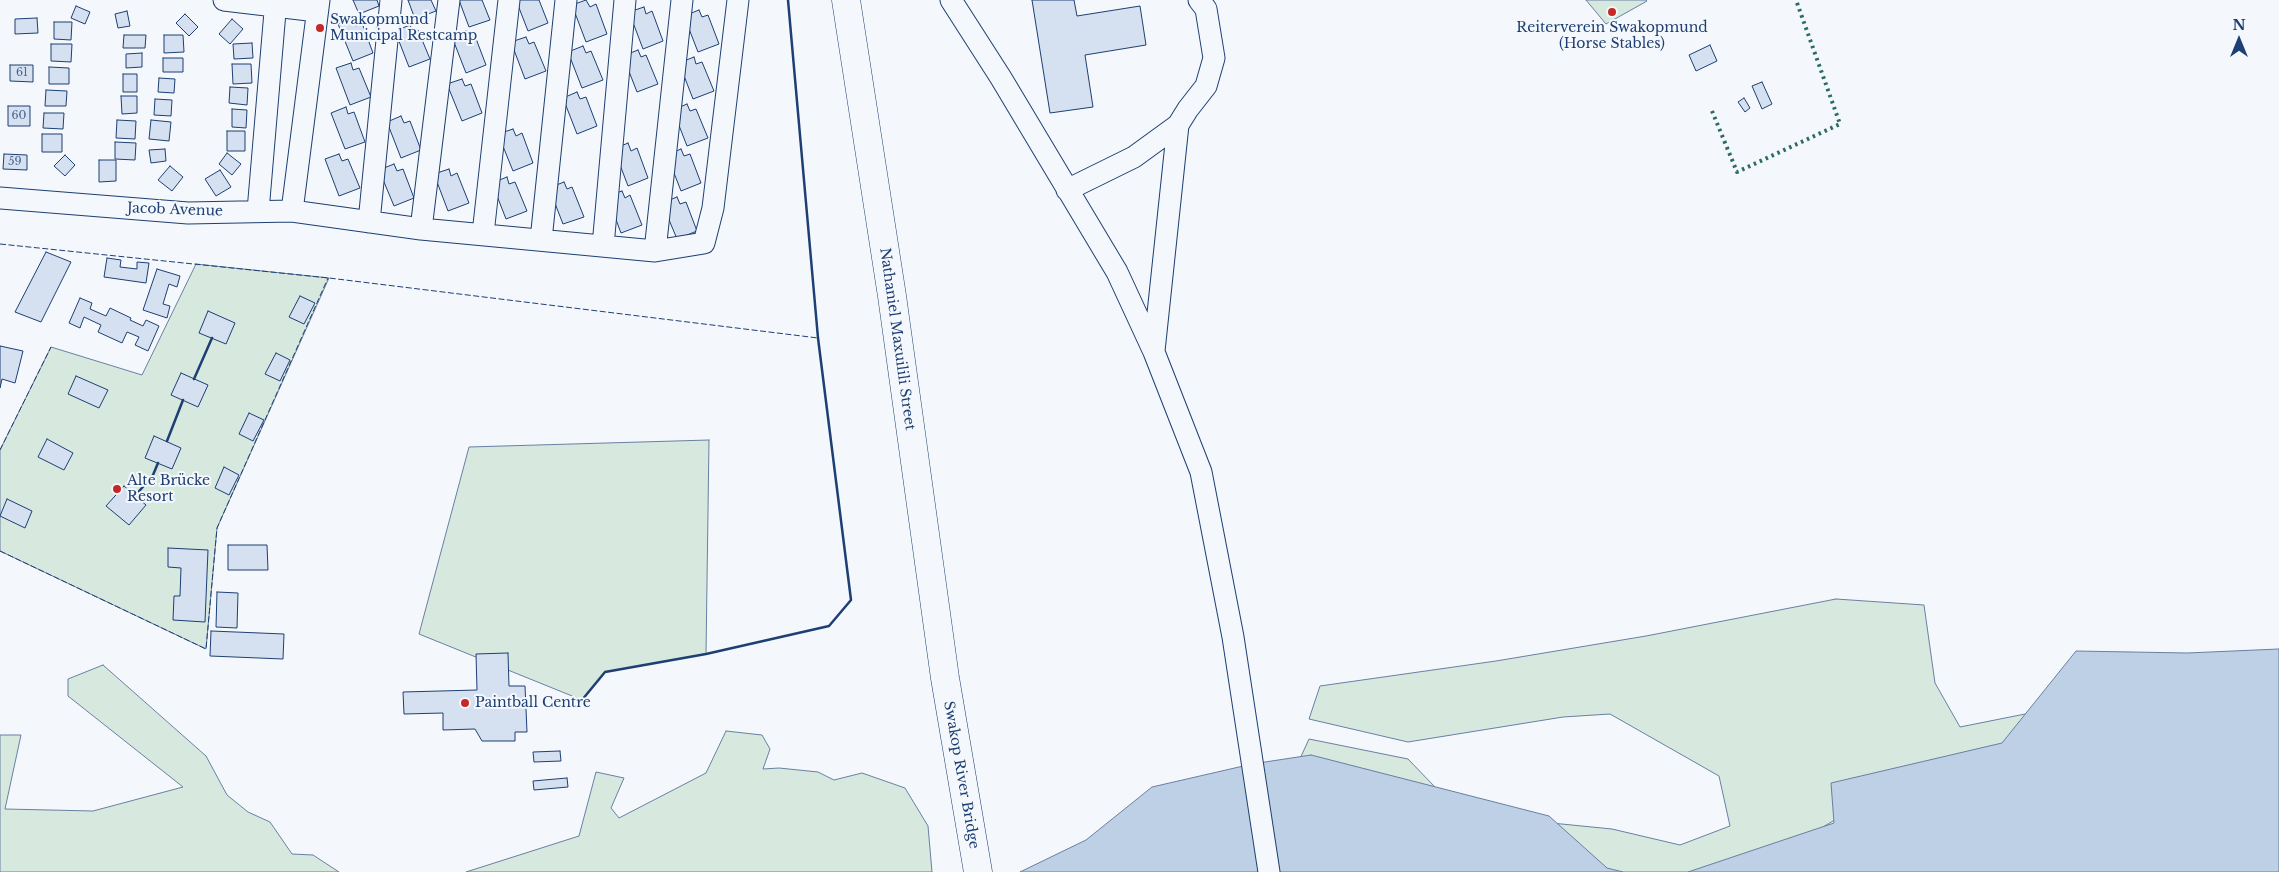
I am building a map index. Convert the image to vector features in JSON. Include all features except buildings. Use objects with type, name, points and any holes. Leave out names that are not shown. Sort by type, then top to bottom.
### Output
[{"type":"highway","name":"Nathaniel Maxuilili Street","points":[[846,0],[892,296],[945,678]]},
{"type":"highway","name":"Swakop River Bridge","points":[[945,678],[978,872]]},
{"type":"street","points":[[224,0],[318,5],[300,130],[292,212]]},
{"type":"street","points":[[369,222],[391,0]]},
{"type":"street","points":[[421,229],[449,0]]},
{"type":"street","points":[[483,234],[509,0]]},
{"type":"street","points":[[541,240],[566,0]]},
{"type":"street","points":[[603,246],[625,0]]},
{"type":"street","points":[[655,250],[682,0]]},
{"type":"street","name":"Jacob Avenue","points":[[0,198],[188,213],[292,212],[421,229],[655,250],[704,243],[713,208],[738,0]]},
{"type":"street","points":[[951,0],[1117,272],[1154,352],[1201,472],[1233,637],[1269,872]]},
{"type":"street","points":[[1068,190],[1134,157],[1178,126],[1188,109],[1206,86],[1214,58],[1206,8],[1199,0]]},
{"type":"street","points":[[258,211],[275,3]]},
{"type":"street","points":[[1154,352],[1178,126]]},
{"type":"shaded area","name":"Reiterverein Swakopmund (Horse Stables)","points":[[1586,0],[1646,0],[1647,1],[1606,24]]},
{"type":"shaded area","name":"Alte Brücke Resort","points":[[196,264],[329,278],[217,528],[206,649],[0,551],[0,450],[51,347],[142,375]]},
{"type":"shaded area","points":[[709,440],[706,654],[605,672],[582,700],[419,634],[469,447]]},
{"type":"shaded area","points":[[1836,599],[1924,605],[1935,683],[1960,727],[2120,695],[1869,800],[1746,872],[1547,872],[1287,787],[1309,739],[1408,759],[1461,814],[1612,829],[1680,845],[1730,826],[1719,776],[1610,714],[1563,717],[1408,742],[1309,719],[1320,686],[1496,661],[1646,636]]},
{"type":"shaded area","points":[[103,665],[206,756],[227,795],[248,812],[270,822],[292,854],[313,855],[339,872],[0,872],[0,735],[21,735],[5,809],[93,811],[183,787],[68,696],[68,679]]},
{"type":"shaded area","points":[[726,731],[762,735],[770,749],[763,769],[779,768],[818,772],[834,780],[862,773],[905,788],[928,826],[932,872],[466,872],[579,836],[596,772],[624,778],[611,808],[619,818],[706,773]]},
{"type":"water","points":[[2279,649],[2279,872],[1688,872],[1834,823],[1831,783],[2002,743],[2076,651],[2187,653]]},
{"type":"water","points":[[1311,755],[1549,816],[1607,868],[1623,872],[1020,872],[1086,840],[1152,787],[1252,764]]},
{"type":"hedge","points":[[1712,111],[1737,172],[1840,124],[1796,0]]},
{"type":"fence","points":[[0,244],[329,278],[818,338],[788,0]]},
{"type":"fence","points":[[0,551],[206,649],[217,528],[328,278]]},
{"type":"fence","points":[[0,450],[51,347]]},
{"type":"wall","points":[[582,700],[605,672],[706,654],[829,626],[851,600],[818,338],[788,0]]},
{"type":"wall","points":[[194,379],[212,338]]},
{"type":"wall","points":[[167,441],[183,400]]},
{"type":"wall","points":[[135,496],[153,475],[158,463]]},
{"type":"place","name":"Reiterverein Swakopmund (Horse Stables)","points":[[1612,12]]},
{"type":"place","name":"Swakopmund Municipal Restcamp","points":[[320,28]]},
{"type":"place","name":"Alte Brücke Resort","points":[[117,489]]},
{"type":"place","name":"Paintball Centre","points":[[465,703]]}]
